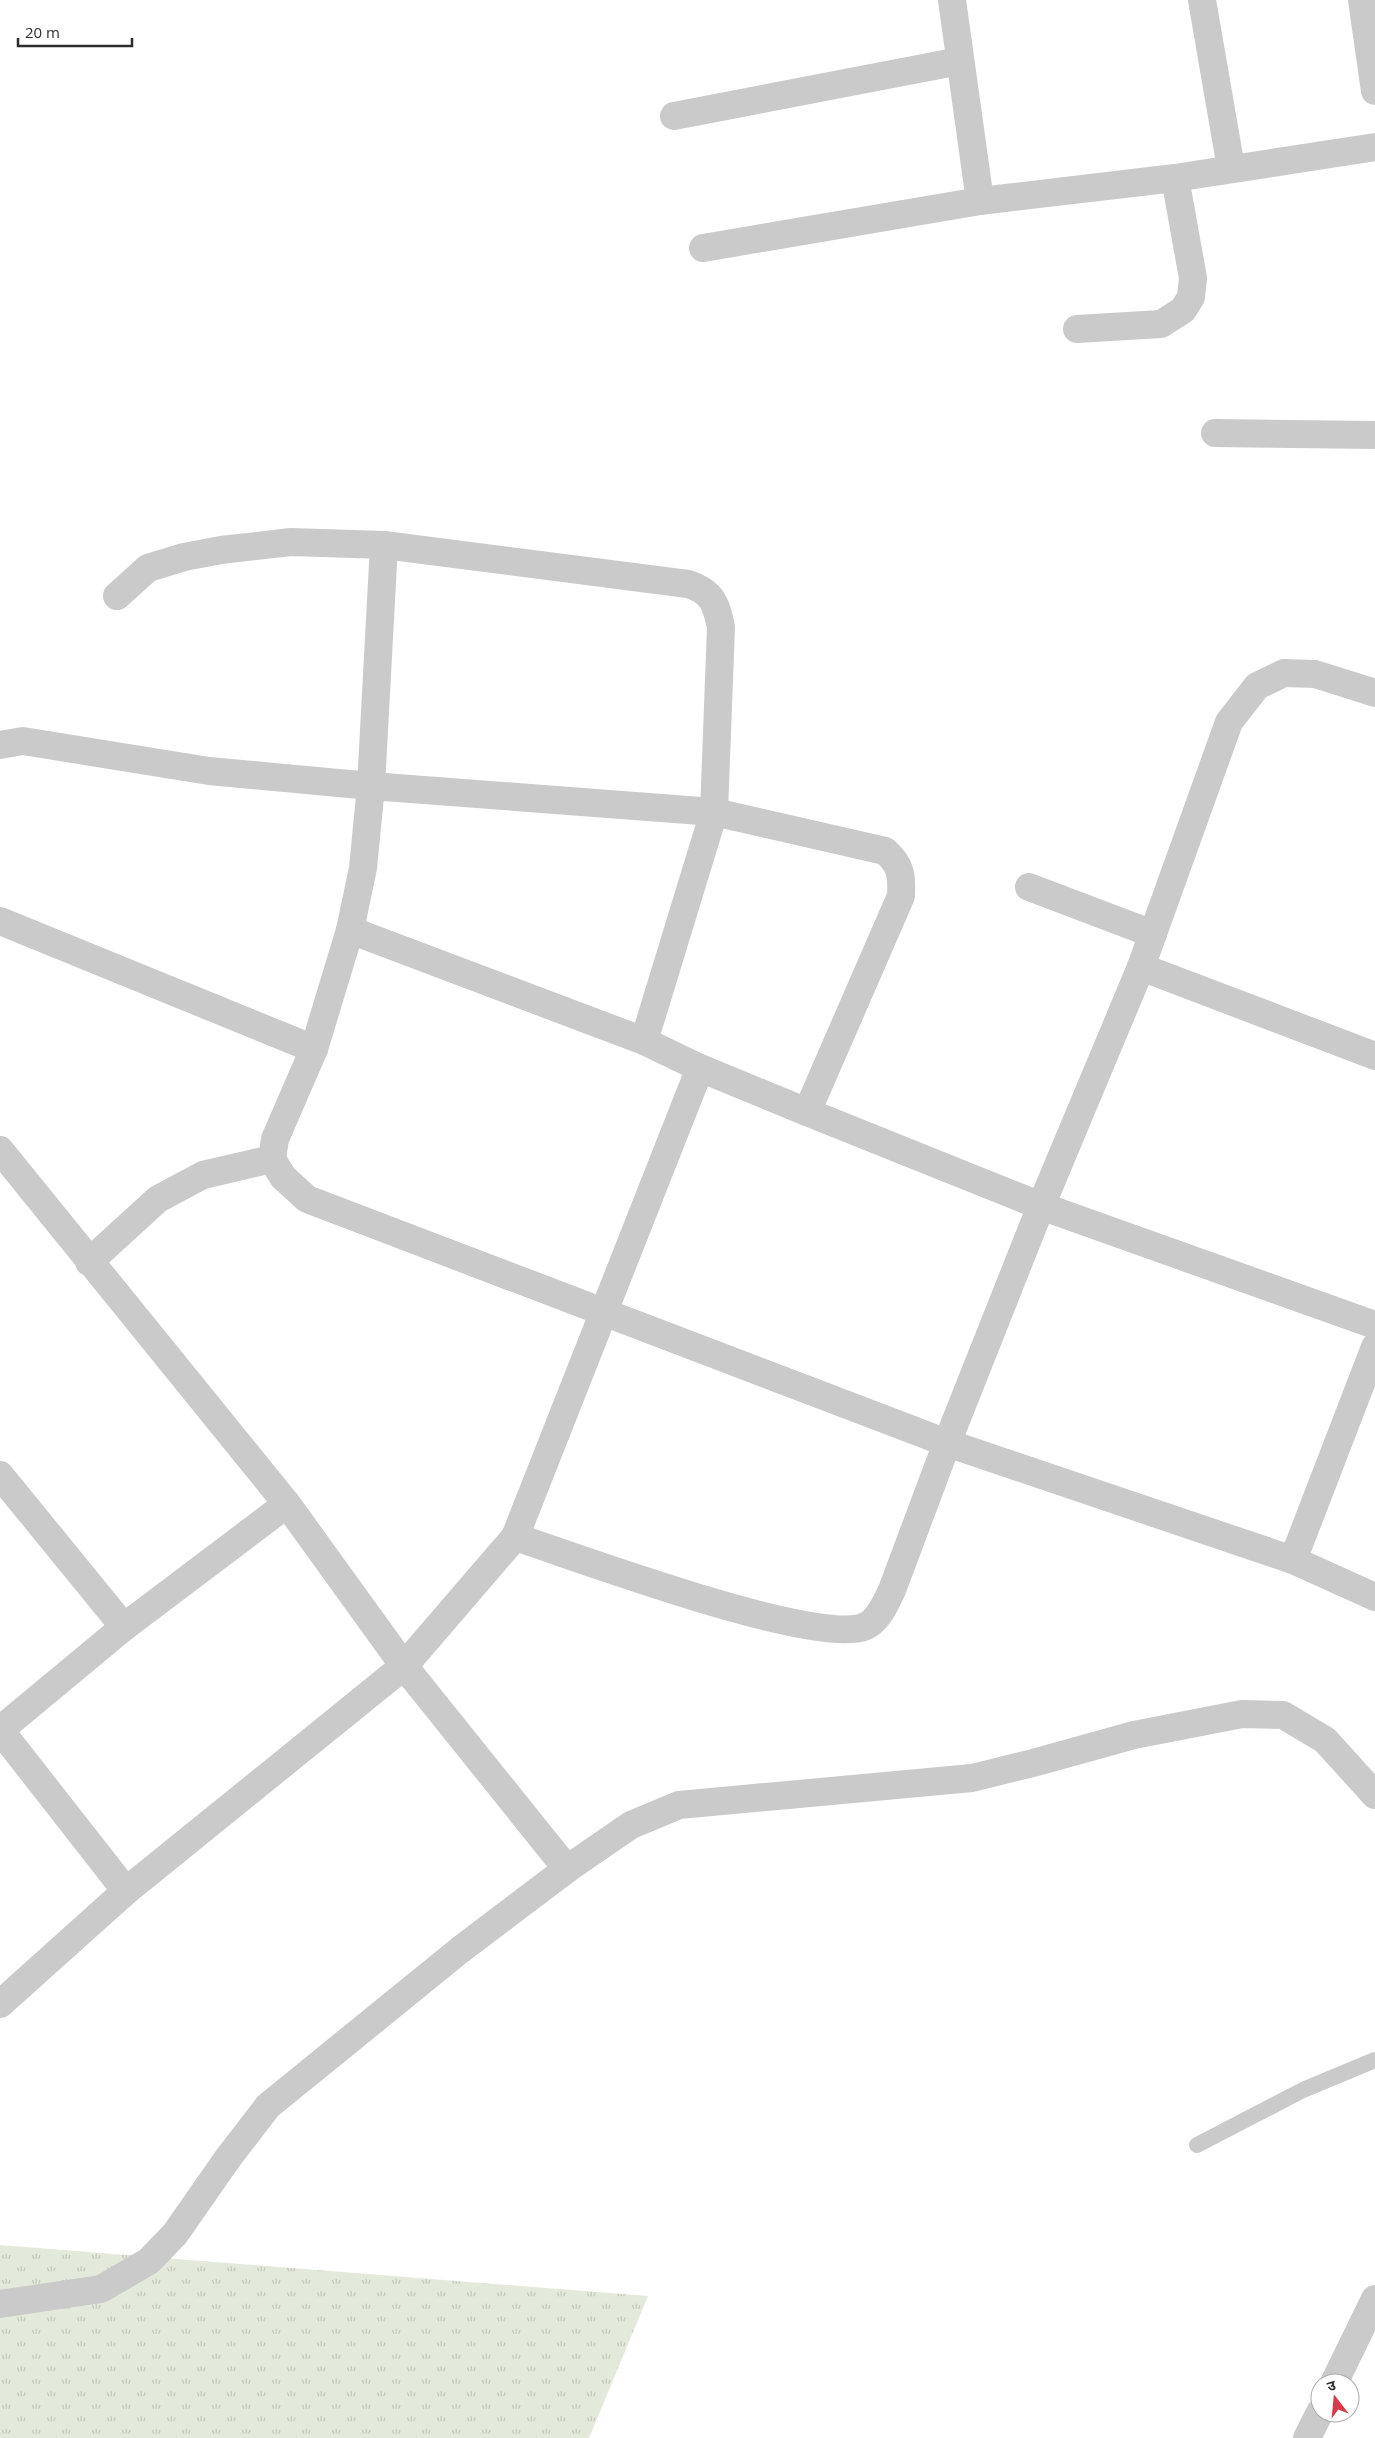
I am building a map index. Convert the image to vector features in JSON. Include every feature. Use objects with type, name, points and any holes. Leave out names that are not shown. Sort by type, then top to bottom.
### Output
[{"type":"street","points":[[952,0],[980,201]]},
{"type":"street","points":[[1202,0],[1231,168]]},
{"type":"street","points":[[1362,0],[1375,91]]},
{"type":"street","points":[[674,116],[960,61]]},
{"type":"street","points":[[703,248],[980,201],[1175,178],[1375,147]]},
{"type":"street","points":[[1077,329],[1161,324],[1183,310],[1191,297],[1194,278],[1175,178]]},
{"type":"street","points":[[1215,433],[1375,435]]},
{"type":"street","points":[[117,596],[148,568],[184,557],[221,550],[291,542],[384,545],[688,584],[701,589],[716,604],[721,627],[714,812],[644,1041]]},
{"type":"street","points":[[384,545],[371,786],[363,868],[350,930],[314,1049],[274,1139],[272,1159],[283,1177],[307,1199],[947,1443],[1293,1560],[1375,1596]]},
{"type":"street","points":[[515,1537],[713,1602],[797,1624],[846,1631],[866,1626],[882,1611],[892,1590],[947,1443],[1041,1206],[1141,967],[1229,722],[1257,686],[1284,673],[1315,674],[1375,693]]},
{"type":"street","points":[[0,745],[23,741],[209,771],[371,786],[714,812],[885,851],[894,859],[902,872],[901,896],[807,1112]]},
{"type":"street","points":[[1029,887],[1153,934]]},
{"type":"street","points":[[0,921],[314,1049]]},
{"type":"street","points":[[350,930],[644,1041],[700,1068],[1041,1206],[1375,1325]]},
{"type":"street","points":[[1141,967],[1375,1056]]},
{"type":"street","points":[[0,2004],[126,1891],[404,1666],[515,1537],[700,1068]]},
{"type":"street","points":[[0,1150],[287,1504],[404,1666],[567,1869]]},
{"type":"street","points":[[89,1262],[158,1199],[203,1175],[272,1159]]},
{"type":"street","points":[[1293,1560],[1375,1347]]},
{"type":"street","points":[[0,1475],[124,1627]]},
{"type":"street","points":[[126,1891],[0,1730],[124,1627],[287,1504]]},
{"type":"street","points":[[0,2304],[101,2289],[149,2261],[175,2234],[228,2158],[268,2106],[460,1950],[567,1869],[631,1825],[680,1805],[972,1778],[1033,1764],[1134,1735],[1242,1714],[1283,1716],[1325,1740],[1375,1796]]},
{"type":"street","points":[[1339,2373],[1375,2299]]},
{"type":"street","points":[[1307,2438],[1314,2423]]},
{"type":"lane","points":[[1197,2145],[1303,2090],[1375,2060]]},
{"type":"green space","points":[[0,2245],[648,2296],[589,2438],[0,2438]]}]
